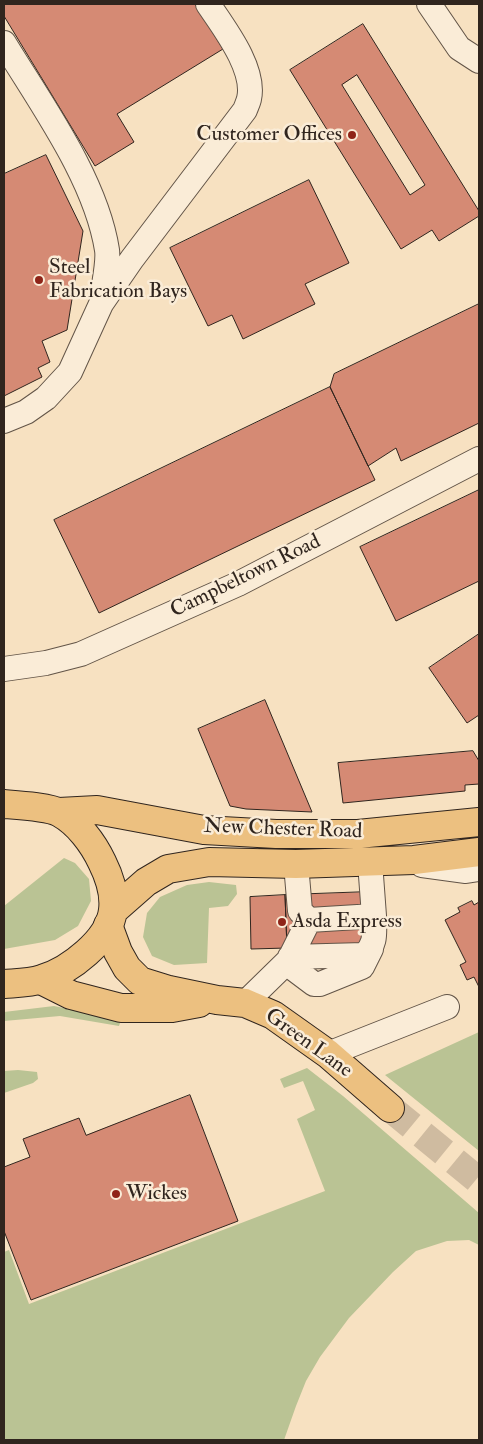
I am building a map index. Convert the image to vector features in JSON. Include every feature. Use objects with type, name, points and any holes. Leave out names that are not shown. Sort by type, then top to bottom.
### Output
[{"type":"main road","name":"New Chester Road","points":[[4,804],[58,812],[97,810],[204,830],[276,834],[358,834],[479,822]]},
{"type":"main road","name":"Green Lane","points":[[58,812],[75,824],[99,856],[106,870],[111,886],[111,918],[118,952],[128,968],[140,981],[169,990],[217,1000],[245,1003],[273,1015],[328,1054],[390,1108]]},
{"type":"main road","name":"New Chester Road","points":[[4,984],[41,980],[65,970],[82,957],[96,942],[111,918],[146,882],[168,869],[209,862],[296,864],[382,861],[479,852]]},
{"type":"main road","name":"Green Lane","points":[[41,980],[70,995],[121,1008],[172,1008],[217,1000]]},
{"type":"street","points":[[4,421],[26,412],[46,398],[70,372],[101,304],[132,259],[245,110],[249,99],[250,87],[239,52],[208,4]]},
{"type":"street","points":[[429,4],[459,48],[479,61]]},
{"type":"street","points":[[4,43],[78,166],[96,210],[108,252],[101,304]]},
{"type":"street","name":"Campbeltown Road","points":[[4,668],[46,663],[81,654],[238,584],[479,459]]},
{"type":"street","points":[[288,960],[364,955],[371,949],[374,939],[374,916],[382,861],[466,871],[479,869]]},
{"type":"street","points":[[296,864],[300,911],[309,920],[374,916]]},
{"type":"street","points":[[245,1003],[288,960],[309,920]]},
{"type":"street","points":[[328,1054],[448,1007]]},
{"type":"green space","points":[[64,858],[75,863],[89,879],[91,901],[78,926],[55,940],[4,949],[4,906]]},
{"type":"green space","points":[[209,882],[236,885],[237,894],[228,906],[209,908],[207,963],[174,965],[152,956],[143,937],[147,913],[160,897],[187,885]]},
{"type":"green space","points":[[54,1006],[121,1020],[119,1026],[60,1016],[4,1021],[4,1012]]},
{"type":"green space","points":[[479,1032],[479,1151],[385,1075]]},
{"type":"green space","points":[[307,1068],[343,1096],[479,1213],[479,1245],[469,1240],[447,1241],[416,1251],[393,1272],[349,1318],[320,1357],[306,1381],[284,1440],[4,1440],[4,1252],[9,1250],[29,1304],[325,1191],[297,1119],[315,1110],[303,1081],[284,1088],[280,1079]]},
{"type":"green space","points":[[4,1071],[37,1072],[38,1079],[33,1083],[4,1093]]},
{"type":"building","points":[[4,4],[195,4],[223,49],[117,114],[134,142],[95,166],[4,16]]},
{"type":"building","name":"Customer Offices","points":[[363,24],[479,211],[479,216],[439,241],[432,230],[401,249],[290,70]],"holes":[[[357,75],[425,185],[410,195],[342,85]]]},
{"type":"building","name":"Steel Fabrication Bays","points":[[46,155],[83,231],[67,330],[42,341],[50,362],[38,368],[42,377],[4,396],[4,174]]},
{"type":"building","points":[[309,180],[349,263],[305,284],[315,304],[243,339],[232,315],[208,326],[170,248]]},
{"type":"building","points":[[479,304],[479,423],[401,461],[396,448],[368,466],[330,387],[334,374]]},
{"type":"building","points":[[330,387],[375,480],[99,613],[54,520]]},
{"type":"building","points":[[479,490],[479,581],[396,621],[360,547]]},
{"type":"building","points":[[479,634],[479,715],[467,723],[429,668]]},
{"type":"building","points":[[265,700],[312,812],[246,809],[230,806],[198,729]]},
{"type":"building","points":[[473,751],[479,761],[479,784],[465,785],[465,791],[343,803],[338,763]]},
{"type":"building","points":[[368,892],[370,944],[287,948],[285,895]]},
{"type":"building","points":[[285,895],[287,948],[251,949],[250,897]]},
{"type":"building","points":[[472,901],[474,905],[479,902],[479,987],[474,977],[467,980],[460,965],[466,962],[445,920],[460,912],[458,908]]},
{"type":"building","name":"Wickes","points":[[190,1095],[238,1221],[31,1300],[4,1231],[4,1167],[30,1157],[23,1139],[79,1118],[86,1135]]},
{"type":"tunnel","points":[[390,1108],[479,1181]]},
{"type":"place","name":"Customer Offices","points":[[352,135]]},
{"type":"place","name":"Steel Fabrication Bays","points":[[39,280]]},
{"type":"place","name":"Asda Express","points":[[282,922]]},
{"type":"place","name":"Wickes","points":[[116,1194]]}]
